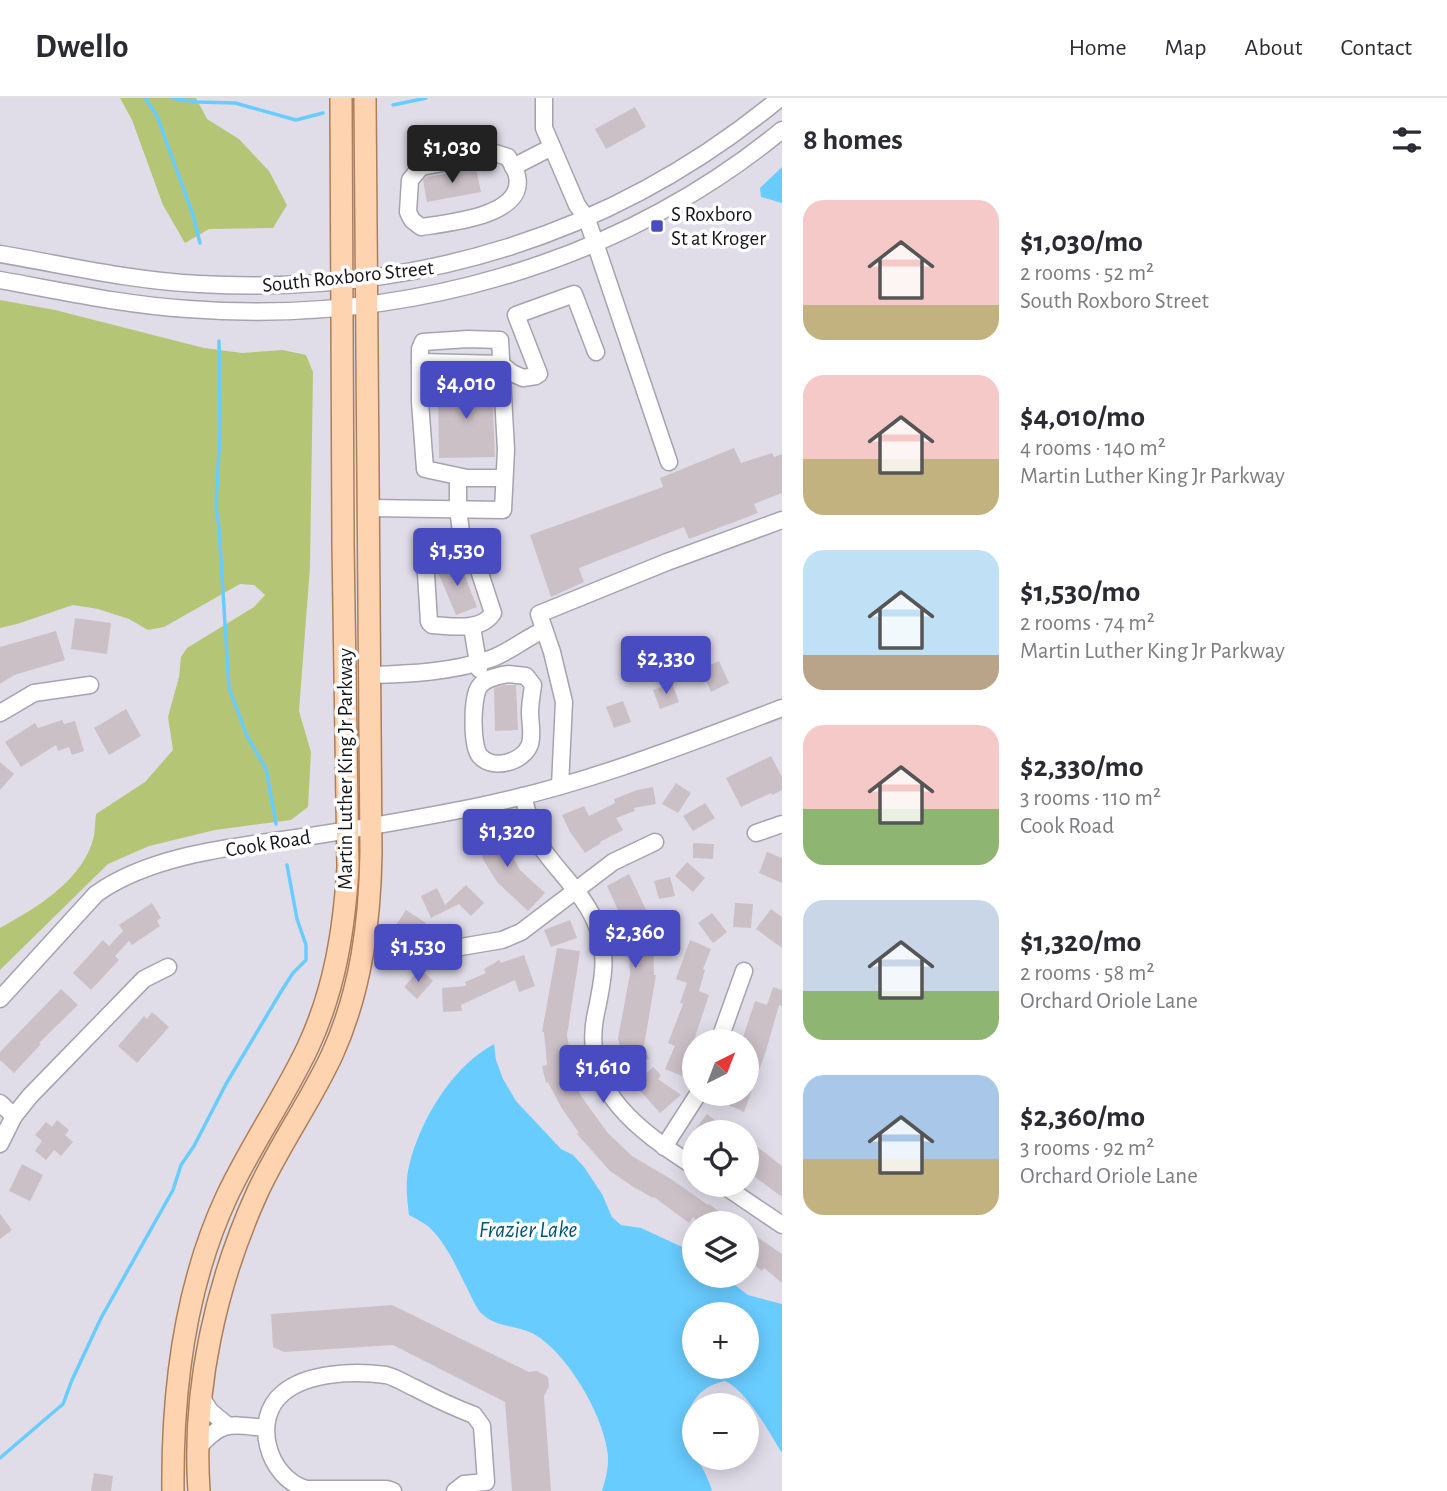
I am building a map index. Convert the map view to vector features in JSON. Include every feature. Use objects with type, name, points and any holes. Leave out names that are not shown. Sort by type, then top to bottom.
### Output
[{"type":"main road","name":"Martin Luther King Jr Parkway","points":[[173,1491],[176,1395],[183,1346],[206,1253],[226,1198],[307,1048],[329,991],[341,946],[346,910],[348,867],[341,98]]},
{"type":"main road","name":"Martin Luther King Jr Parkway","points":[[199,1491],[198,1448],[202,1398],[216,1313],[238,1239],[271,1164],[332,1056],[343,1028],[353,997],[369,913],[370,675],[365,98]]},
{"type":"street","points":[[544,98],[544,128],[577,205],[587,219],[669,462]]},
{"type":"street","name":"South Roxboro Street","points":[[0,254],[155,280],[258,286],[398,274],[453,264],[515,246],[587,219],[682,170],[735,135],[780,98]]},
{"type":"street","name":"South Roxboro Street","points":[[0,280],[80,295],[187,309],[254,312],[367,306],[483,283],[526,270],[595,243],[660,213],[709,184],[782,130]]},
{"type":"street","points":[[513,167],[552,146]]},
{"type":"street","points":[[495,153],[508,157],[513,167],[518,177],[516,194],[496,211],[421,227],[412,220],[408,212],[410,180],[421,167],[495,153]]},
{"type":"street","points":[[420,362],[501,363],[523,378],[538,375],[516,315],[574,294],[596,352]]},
{"type":"street","points":[[369,508],[503,510],[506,450],[500,340],[423,342],[420,362],[425,469],[458,477],[503,478]]},
{"type":"street","points":[[458,477],[462,539],[472,549],[493,612],[489,618],[471,627],[432,625],[429,622],[426,594],[425,558],[427,553],[462,539]]},
{"type":"street","points":[[560,786],[564,702],[559,676],[538,614],[667,562],[782,520]]},
{"type":"street","points":[[471,627],[480,662],[480,685],[475,698],[475,746],[480,756],[491,763],[508,763],[523,756],[529,746],[533,685],[526,676],[508,674],[490,678],[480,685]]},
{"type":"street","points":[[370,675],[433,671],[480,662],[514,648],[544,630]]},
{"type":"street","points":[[533,685],[559,676]]},
{"type":"street","points":[[0,713],[34,693],[90,685]]},
{"type":"street","name":"Cook Road","points":[[0,999],[96,894],[144,867],[220,850],[370,826],[523,796],[672,750],[782,708]]},
{"type":"street","points":[[523,796],[531,826],[539,842],[588,908],[598,927],[604,975],[593,1036],[598,1069],[615,1102],[636,1126],[682,1159]]},
{"type":"street","points":[[756,833],[782,824]]},
{"type":"street","points":[[455,948],[512,937],[613,862],[655,842]]},
{"type":"street","points":[[0,1144],[14,1116],[30,1096],[144,979],[168,967]]},
{"type":"street","points":[[723,1029],[744,971]]},
{"type":"street","points":[[0,1103],[14,1116]]},
{"type":"street","points":[[664,1147],[690,1106]]},
{"type":"street","points":[[741,1197],[782,1225]]},
{"type":"street","points":[[393,1491],[293,1488],[276,1466],[269,1450],[266,1428],[271,1406],[281,1395],[303,1380],[344,1375],[388,1376],[474,1415],[482,1426],[486,1482],[464,1484],[455,1491]]},
{"type":"street","points":[[202,1398],[210,1411],[227,1425]]},
{"type":"street","points":[[198,1448],[210,1434],[227,1425],[266,1428]]},
{"type":"green space","points":[[120,98],[196,98],[207,119],[239,139],[269,171],[287,205],[273,228],[209,229],[185,243],[163,205],[132,120]]},
{"type":"green space","points":[[0,300],[55,310],[204,348],[242,353],[283,350],[306,355],[313,372],[310,567],[299,711],[311,752],[308,807],[291,820],[215,830],[149,846],[108,864],[0,970],[0,928],[43,902],[69,879],[89,852],[96,814],[145,782],[173,750],[168,717],[179,677],[181,657],[187,648],[254,607],[265,595],[254,585],[240,584],[164,627],[148,630],[129,619],[98,609],[73,605],[0,628]]},
{"type":"water","points":[[782,167],[782,203],[761,197],[760,188]]},
{"type":"water","name":"Frazier Lake","points":[[494,1044],[503,1079],[516,1101],[561,1149],[573,1155],[584,1167],[602,1194],[612,1217],[621,1225],[641,1228],[682,1247],[682,1288],[739,1288],[748,1295],[782,1304],[782,1453],[759,1416],[759,1393],[741,1393],[725,1381],[701,1393],[682,1393],[682,1470],[703,1470],[712,1491],[602,1491],[608,1460],[607,1449],[598,1418],[570,1369],[534,1334],[499,1324],[480,1312],[441,1241],[429,1227],[409,1215],[408,1172],[414,1148],[440,1096],[465,1066]]},
{"type":"building","points":[[635,107],[646,127],[606,149],[595,129]]},
{"type":"building","points":[[476,168],[481,192],[427,202],[423,180],[427,177]]},
{"type":"building","points":[[451,383],[492,383],[495,457],[439,458],[438,394]]},
{"type":"building","points":[[734,448],[741,463],[772,453],[774,457],[782,454],[782,493],[754,504],[758,513],[689,539],[684,527],[579,568],[584,582],[551,597],[530,535],[663,487],[660,478]]},
{"type":"building","points":[[459,561],[477,607],[456,615],[437,570]]},
{"type":"building","points":[[75,618],[111,623],[107,654],[71,649]]},
{"type":"building","points":[[56,631],[65,660],[14,675],[0,684],[0,647]]},
{"type":"building","points":[[719,661],[729,683],[711,692],[701,669]]},
{"type":"building","points":[[672,683],[679,702],[660,709],[653,690]]},
{"type":"building","points":[[516,685],[518,730],[495,731],[494,688]]},
{"type":"building","points":[[623,701],[631,722],[614,728],[606,707]]},
{"type":"building","points":[[126,709],[141,736],[109,755],[94,728]]},
{"type":"building","points":[[62,720],[64,724],[75,721],[84,751],[72,755],[69,747],[58,751],[56,745],[21,767],[5,742],[35,723],[38,728]]},
{"type":"building","points":[[771,756],[782,777],[782,790],[741,807],[726,778]]},
{"type":"building","points":[[0,762],[14,774],[0,790]]},
{"type":"building","points":[[676,783],[691,793],[678,813],[662,804]]},
{"type":"building","points":[[653,787],[656,804],[634,808],[635,811],[616,818],[623,830],[585,853],[562,815],[584,806],[589,816],[615,803],[614,799]]},
{"type":"building","points":[[705,803],[715,818],[693,831],[683,816]]},
{"type":"building","points":[[496,826],[520,870],[545,893],[528,911],[497,882],[484,861],[474,836]]},
{"type":"building","points":[[693,843],[714,844],[713,859],[693,858]]},
{"type":"building","points":[[767,852],[782,858],[782,883],[759,873]]},
{"type":"building","points":[[687,862],[705,878],[693,892],[675,876]]},
{"type":"building","points":[[629,874],[649,916],[656,975],[644,1046],[649,1059],[623,1064],[618,1038],[630,974],[629,947],[624,923],[607,886]]},
{"type":"building","points":[[670,877],[675,896],[659,899],[654,881]]},
{"type":"building","points":[[466,885],[484,903],[471,916],[459,904],[431,918],[421,896],[437,888],[445,905]]},
{"type":"building","points":[[152,903],[161,918],[157,921],[160,926],[132,945],[129,941],[115,956],[119,960],[91,990],[73,973],[103,940],[109,946],[123,931],[119,925]]},
{"type":"building","points":[[735,903],[753,904],[751,928],[733,927]]},
{"type":"building","points":[[771,909],[782,917],[782,948],[756,929]]},
{"type":"building","points":[[406,910],[426,923],[416,938],[396,925]]},
{"type":"building","points":[[712,913],[727,932],[713,943],[698,923]]},
{"type":"building","points":[[570,920],[577,938],[551,947],[544,930]]},
{"type":"building","points":[[690,940],[711,949],[703,969],[705,970],[699,991],[709,995],[698,1029],[682,1029],[682,1076],[665,1069],[675,1046],[668,1043],[683,1004],[680,1003],[687,983],[676,979]]},
{"type":"building","points":[[415,945],[419,962],[401,966],[397,949]]},
{"type":"building","points":[[557,948],[580,951],[567,1035],[574,1081],[581,1096],[607,1132],[632,1156],[682,1187],[682,1197],[697,1197],[719,1211],[682,1211],[682,1218],[654,1197],[610,1171],[577,1134],[579,1133],[548,1082],[546,1083],[542,1066],[547,1065],[542,1032]]},
{"type":"building","points":[[524,955],[535,986],[519,992],[515,980],[461,1005],[462,1011],[443,1012],[442,988],[466,986],[465,982],[486,973],[484,969],[499,960],[501,963]]},
{"type":"building","points":[[420,969],[433,981],[417,999],[404,987]]},
{"type":"building","points":[[773,987],[782,990],[782,1006],[779,1005],[760,1068],[760,1029],[746,1029],[755,1001],[767,1005]]},
{"type":"building","points":[[61,989],[78,1005],[39,1043],[41,1044],[14,1073],[0,1060],[0,1052]]},
{"type":"building","points":[[152,1012],[169,1027],[137,1063],[118,1046],[144,1016],[147,1019]]},
{"type":"building","points":[[653,1067],[661,1075],[658,1079],[681,1095],[660,1113],[634,1084]]},
{"type":"building","points":[[731,1106],[746,1106],[744,1112]]},
{"type":"building","points":[[707,1114],[714,1120],[702,1120]]},
{"type":"building","points":[[57,1120],[69,1130],[65,1135],[73,1142],[61,1156],[54,1150],[46,1160],[35,1151],[42,1141],[35,1135],[46,1122],[52,1127]]},
{"type":"building","points":[[759,1148],[782,1166],[782,1197],[759,1180]]},
{"type":"building","points":[[22,1164],[43,1175],[30,1201],[9,1191]]},
{"type":"building","points":[[0,1214],[12,1230],[0,1239]]},
{"type":"building","points":[[759,1238],[782,1254],[782,1283],[764,1268],[762,1271],[759,1269]]},
{"type":"building","points":[[392,1305],[529,1372],[537,1371],[548,1377],[549,1386],[544,1396],[551,1491],[512,1491],[505,1402],[393,1345],[284,1352],[273,1347],[271,1314]]},
{"type":"building","points":[[94,1473],[113,1476],[111,1491],[91,1491]]},
{"type":"waterway","points":[[145,98],[157,116],[193,215],[200,243]]},
{"type":"waterway","points":[[172,98],[235,103],[296,120],[323,113]]},
{"type":"waterway","points":[[393,105],[426,98]]},
{"type":"waterway","points":[[219,341],[220,433],[216,507],[229,688],[247,736],[266,769],[276,824]]},
{"type":"waterway","points":[[0,1458],[63,1404],[101,1318],[173,1190],[181,1165],[282,990],[306,960],[306,945],[297,919],[287,865]]},
{"type":"place","name":"S Roxboro St at Kroger","points":[[657,226]]}]
